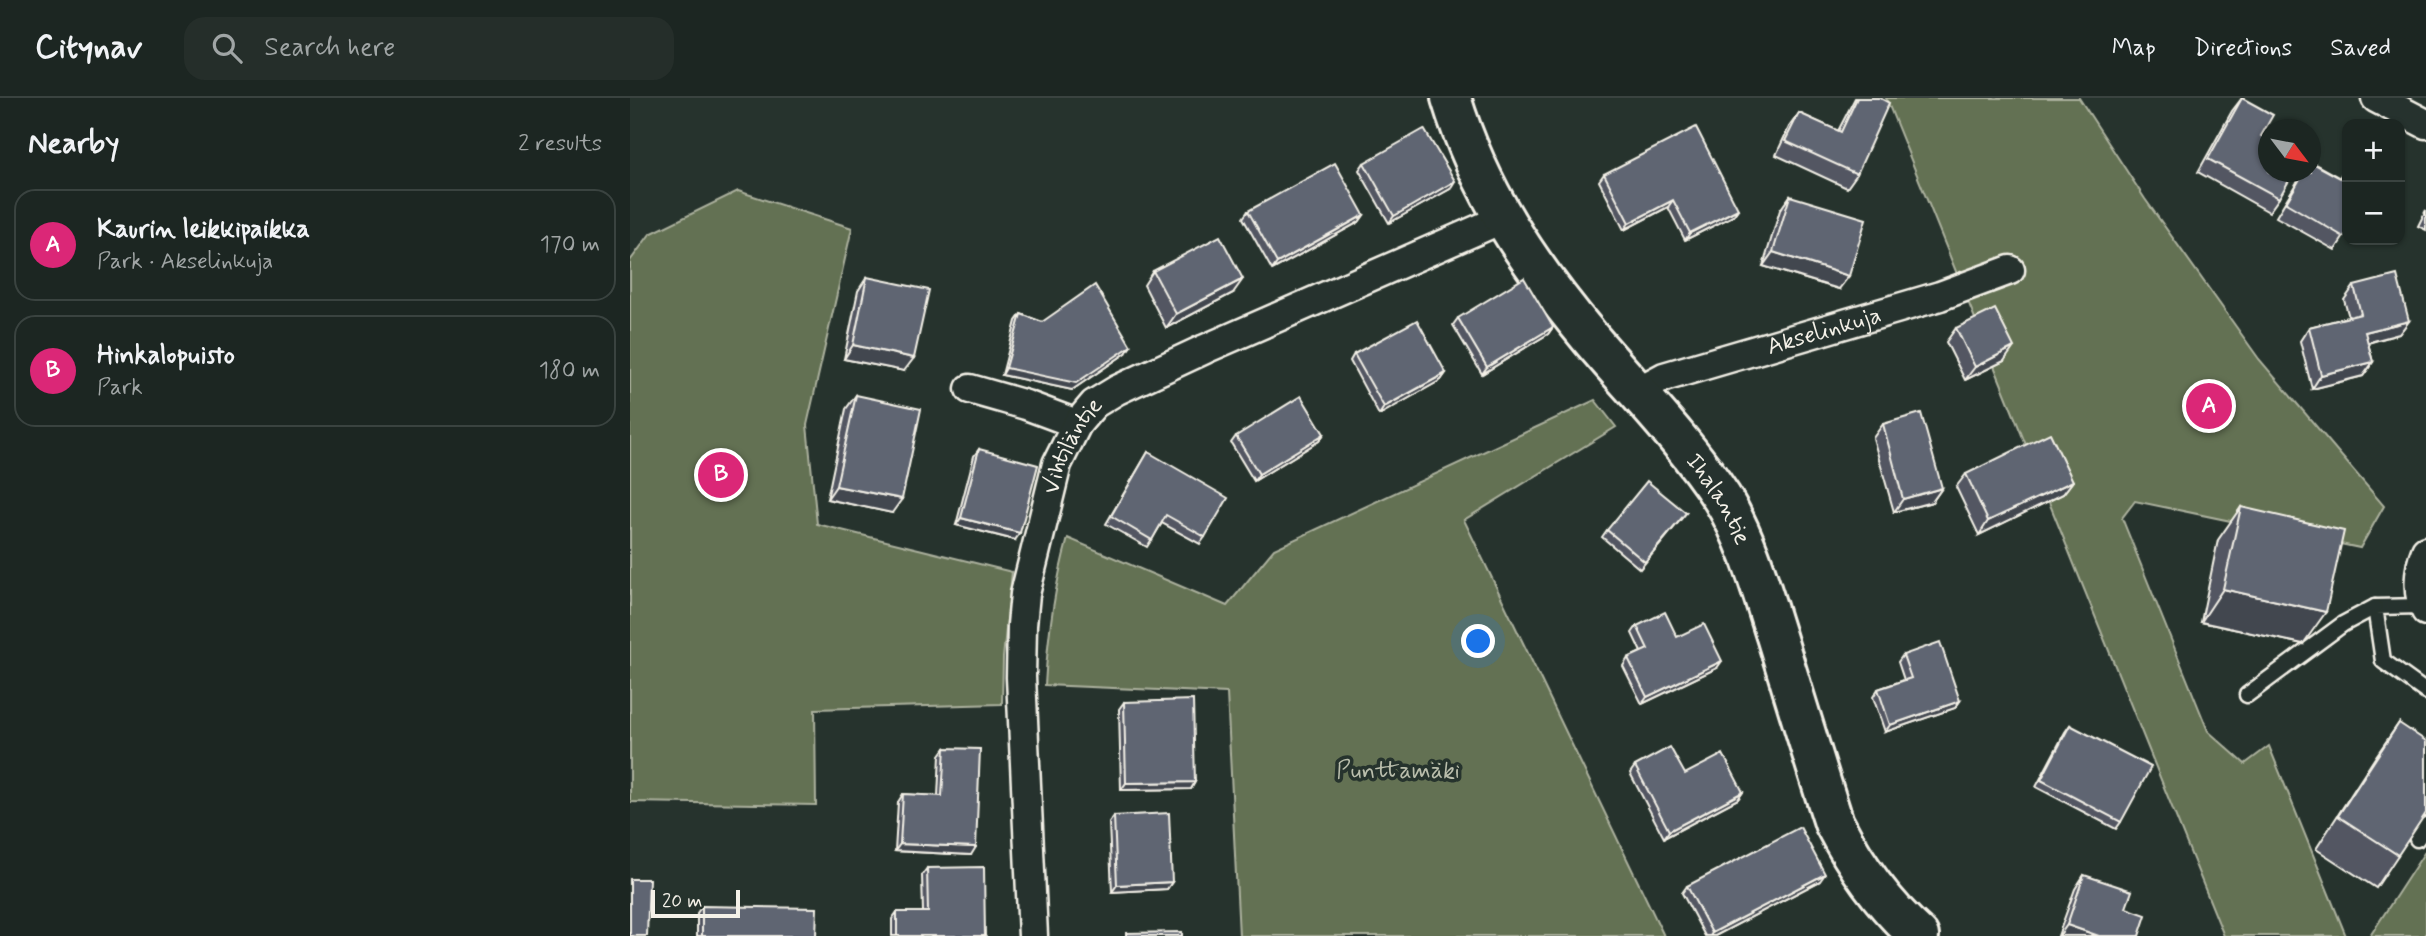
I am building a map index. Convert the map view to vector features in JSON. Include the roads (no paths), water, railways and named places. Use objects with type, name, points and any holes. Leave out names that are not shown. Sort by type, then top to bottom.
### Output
[{"type":"street","name":"Ihalantie","points":[[1451,98],[1471,155],[1502,219],[1590,338],[1695,459],[1723,500],[1744,539],[1834,823],[1850,855],[1874,888],[1899,918],[1919,936]]},
{"type":"street","points":[[2376,98],[2426,124]]},
{"type":"street","name":"Vihtiläntie","points":[[1033,936],[1020,653],[1022,625],[1025,594],[1058,464],[1077,424],[1094,404],[1117,390],[1502,219]]},
{"type":"street","name":"Akselinkuja","points":[[1638,391],[1664,377],[1940,296],[2010,270]]},
{"type":"street","points":[[970,389],[1027,405],[1077,424]]},
{"type":"street","points":[[2424,609],[2419,580],[2426,551]]},
{"type":"lane","points":[[2247,695],[2343,624],[2375,607],[2424,609]]},
{"type":"lane","points":[[2375,607],[2383,661],[2426,692]]},
{"type":"lane","points":[[2417,839],[2426,825]]},
{"type":"place","name":"Kaurin leikkipaikka","points":[[2209,406]]},
{"type":"place","name":"Hinkalopuisto","points":[[721,475]]},
{"type":"park label","name":"Punttamäki","points":[[1398,770]]}]
